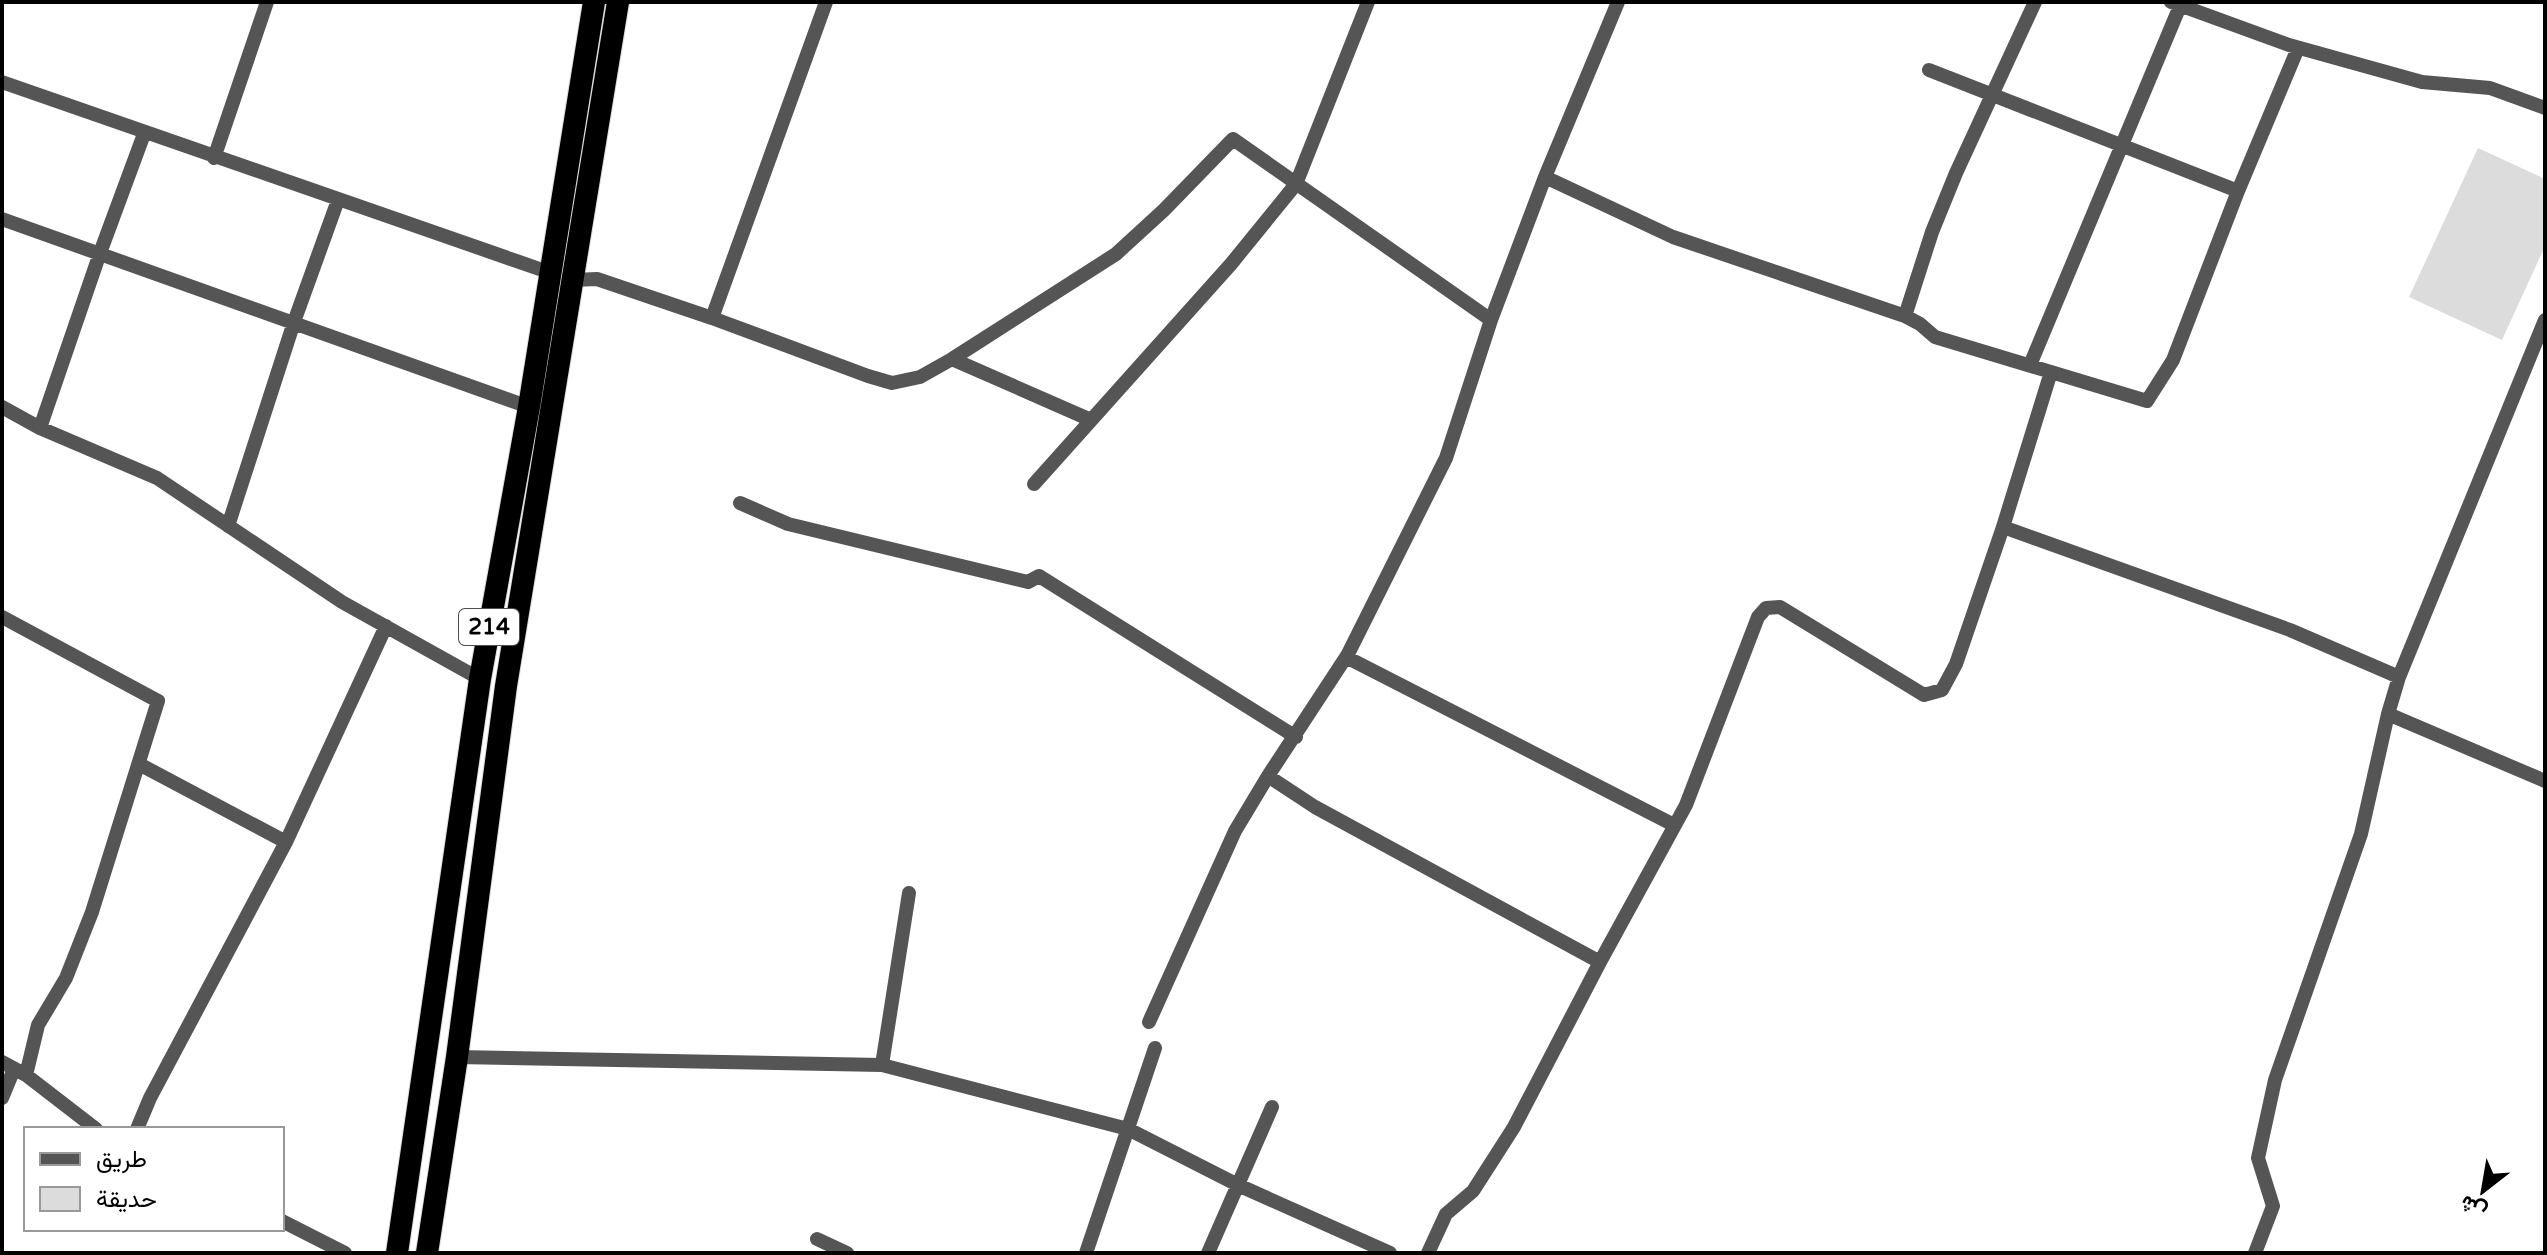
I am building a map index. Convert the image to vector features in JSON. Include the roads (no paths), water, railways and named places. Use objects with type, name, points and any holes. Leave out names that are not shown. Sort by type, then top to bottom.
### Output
[{"type":"highway","name":"214","points":[[397,1253],[480,679],[529,407],[594,2]]},
{"type":"highway","name":"214","points":[[427,1253],[457,1057],[506,686],[618,2]]},
{"type":"street","points":[[214,158],[267,2]]},
{"type":"street","points":[[712,318],[826,2]]},
{"type":"street","points":[[1034,484],[1231,264],[1296,184],[1368,2]]},
{"type":"street","points":[[1149,1022],[1235,831],[1346,657],[1446,458],[1491,320],[1545,177],[1618,2]]},
{"type":"street","points":[[1905,316],[1932,232],[1956,173],[2035,2]]},
{"type":"street","points":[[2030,365],[2122,146],[2176,4],[2298,48],[2422,82],[2490,88],[2545,108]]},
{"type":"street","points":[[1545,177],[1673,237],[1905,316],[1935,337],[2147,401],[2173,360],[2238,191],[2298,48]]},
{"type":"street","points":[[1929,70],[2238,191]]},
{"type":"street","points":[[2,82],[144,134],[551,273]]},
{"type":"street","points":[[40,428],[144,134]]},
{"type":"street","points":[[573,280],[597,279],[892,383],[920,377],[952,359],[1116,254],[1233,139],[1491,320]]},
{"type":"street","points":[[228,526],[294,322],[338,200]]},
{"type":"street","points":[[2,219],[529,407]]},
{"type":"street","points":[[2255,1253],[2273,1206],[2258,1158],[2275,1080],[2361,834],[2399,677],[2545,320]]},
{"type":"street","points":[[952,359],[1091,420]]},
{"type":"street","points":[[1428,1253],[1446,1214],[1473,1191],[1514,1127],[1686,805],[1758,617],[1766,608],[1780,607],[1924,695],[1942,690],[1956,664],[2003,527],[2051,372]]},
{"type":"street","points":[[2,407],[40,428],[157,478],[342,602],[480,679]]},
{"type":"street","points":[[740,503],[788,524],[1028,582],[1039,576],[1296,737]]},
{"type":"street","points":[[2003,527],[2290,630],[2399,677]]},
{"type":"street","points":[[2,617],[158,701],[92,912],[66,978],[14,1069],[2,1098]]},
{"type":"street","points":[[138,1127],[150,1098],[286,842],[386,626]]},
{"type":"street","points":[[1346,657],[1674,825]]},
{"type":"street","points":[[2388,714],[2545,781]]},
{"type":"street","points":[[139,764],[286,842]]},
{"type":"street","points":[[1268,776],[1315,807],[1600,962]]},
{"type":"street","points":[[882,1065],[909,893]]},
{"type":"street","points":[[1086,1253],[1155,1048]]},
{"type":"street","points":[[457,1057],[882,1065],[1128,1129],[1238,1185],[1390,1253]]},
{"type":"street","points":[[14,1069],[93,1127]]},
{"type":"street","points":[[1208,1253],[1272,1107]]},
{"type":"street","points":[[284,1222],[345,1253]]},
{"type":"street","points":[[817,1239],[847,1253]]}]
